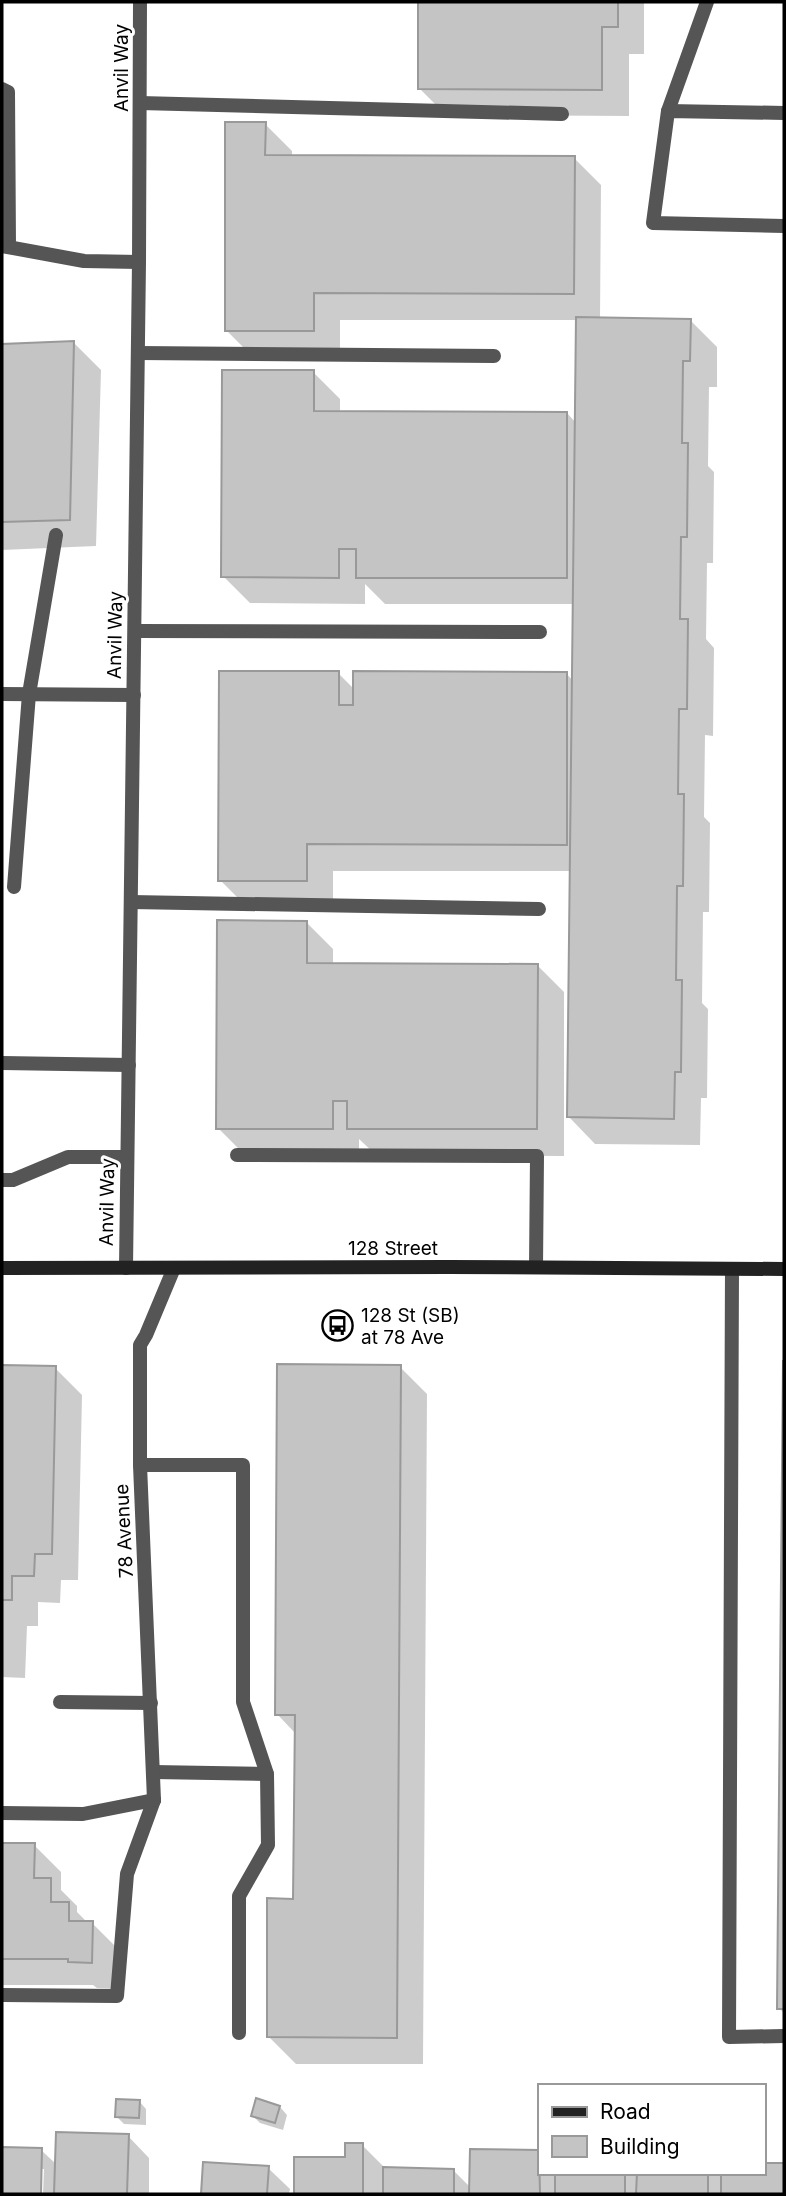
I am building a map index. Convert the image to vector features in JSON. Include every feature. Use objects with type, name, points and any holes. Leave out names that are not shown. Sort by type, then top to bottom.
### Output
[{"type":"main road","name":"128 Street","points":[[2,1268],[784,1269]]},
{"type":"street","name":"Anvil Way","points":[[126,1268],[140,2]]},
{"type":"street","points":[[707,2],[668,111],[653,223],[784,226]]},
{"type":"street","points":[[2,89],[8,92],[5,246],[85,261],[139,262]]},
{"type":"street","points":[[140,103],[562,114]]},
{"type":"street","points":[[668,111],[784,113]]},
{"type":"street","points":[[138,353],[494,356]]},
{"type":"street","points":[[14,887],[29,694],[56,535]]},
{"type":"street","points":[[135,631],[540,632]]},
{"type":"street","points":[[2,694],[134,695]]},
{"type":"street","points":[[131,902],[539,909]]},
{"type":"street","points":[[2,1063],[128,1065]]},
{"type":"street","points":[[237,1155],[537,1156],[536,1267]]},
{"type":"street","points":[[2,1180],[13,1180],[68,1157],[127,1157]]},
{"type":"street","name":"78 Avenue","points":[[155,1800],[140,1465],[140,1345],[174,1268]]},
{"type":"street","points":[[732,1269],[729,2037],[784,2036]]},
{"type":"street","points":[[140,1465],[243,1465],[243,1702],[267,1774],[268,1846],[239,1896],[239,2033]]},
{"type":"street","points":[[60,1702],[150,1703]]},
{"type":"street","points":[[153,1773],[267,1774]]},
{"type":"street","points":[[2,1813],[83,1814],[155,1800]]},
{"type":"street","points":[[2,1996],[117,1996],[127,1874],[155,1800]]},
{"type":"building","points":[[418,2],[618,2],[618,27],[602,27],[602,90],[418,89]]},
{"type":"building","points":[[225,122],[266,122],[265,155],[575,156],[574,294],[314,293],[314,331],[225,331]]},
{"type":"building","points":[[576,317],[691,319],[690,361],[683,361],[682,443],[688,443],[687,537],[681,537],[680,619],[688,619],[687,709],[679,709],[678,794],[684,794],[683,886],[677,886],[676,980],[682,980],[681,1072],[675,1072],[674,1119],[567,1117]]},
{"type":"building","points":[[74,341],[70,520],[2,522],[2,344]]},
{"type":"building","points":[[222,370],[314,370],[314,411],[567,412],[567,578],[356,578],[356,549],[339,549],[339,578],[221,577]]},
{"type":"building","points":[[219,671],[339,671],[339,705],[353,705],[353,671],[567,672],[567,845],[307,844],[307,881],[218,881]]},
{"type":"building","points":[[217,920],[307,921],[307,963],[538,964],[537,1129],[347,1129],[347,1101],[333,1101],[333,1129],[216,1129]]},
{"type":"building","points":[[783,1361],[784,2009],[777,2009]]},
{"type":"building","points":[[277,1364],[401,1365],[397,2038],[267,2037],[267,1898],[293,1899],[295,1715],[275,1715]]},
{"type":"building","points":[[2,1365],[56,1366],[52,1554],[35,1554],[34,1576],[12,1576],[12,1600],[2,1600]]},
{"type":"building","points":[[2,1843],[35,1843],[34,1878],[51,1878],[51,1902],[69,1902],[69,1921],[93,1921],[92,1963],[68,1962],[68,1959],[2,1959]]},
{"type":"building","points":[[256,2098],[280,2106],[275,2123],[251,2116]]},
{"type":"building","points":[[116,2099],[140,2100],[139,2118],[115,2117]]},
{"type":"building","points":[[56,2132],[129,2134],[127,2194],[54,2194]]},
{"type":"building","points":[[345,2143],[363,2143],[363,2194],[294,2194],[294,2157],[345,2157]]},
{"type":"building","points":[[2,2147],[42,2148],[41,2194],[2,2194]]},
{"type":"building","points":[[470,2149],[538,2150],[540,2194],[469,2194]]},
{"type":"building","points":[[203,2162],[269,2166],[267,2194],[201,2194]]},
{"type":"building","points":[[765,2163],[784,2163],[784,2194],[721,2194],[721,2175],[765,2175]]},
{"type":"building","points":[[383,2167],[454,2169],[454,2194],[383,2194]]},
{"type":"building","points":[[555,2175],[625,2175],[625,2194],[555,2194]]},
{"type":"building","points":[[637,2175],[708,2175],[708,2194],[636,2194]]},
{"type":"place","name":"128 St (SB) at 78 Ave","points":[[338,1326]]}]
